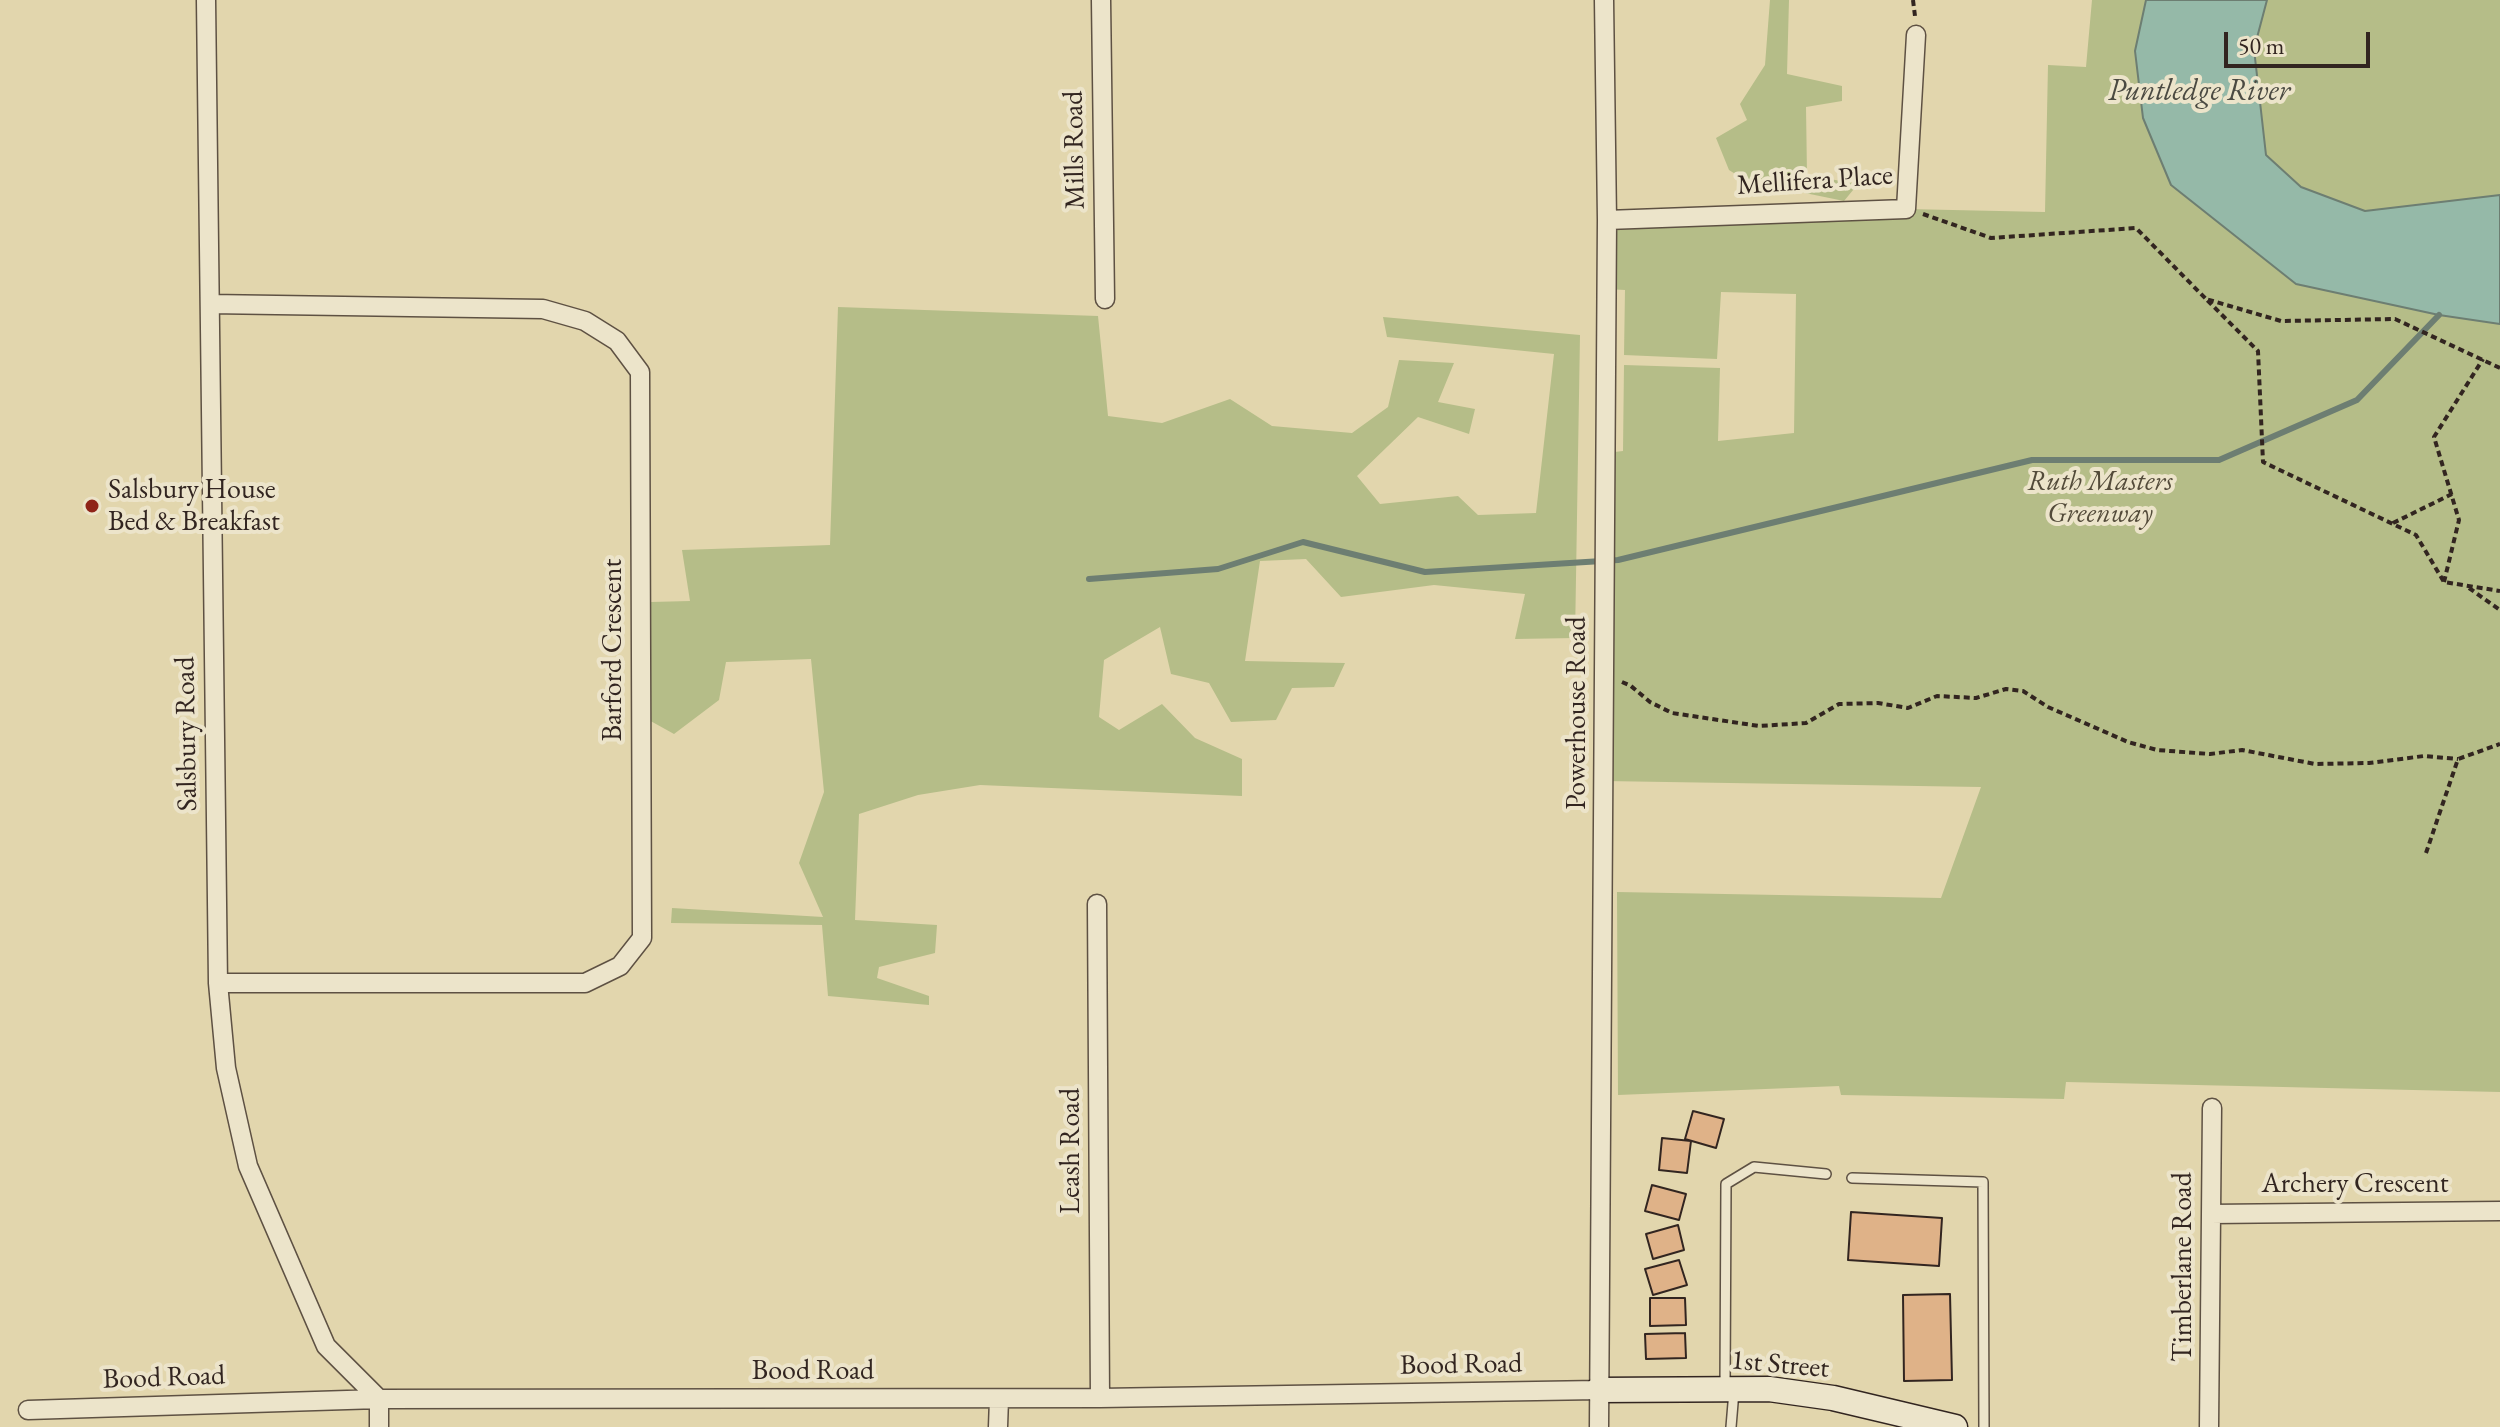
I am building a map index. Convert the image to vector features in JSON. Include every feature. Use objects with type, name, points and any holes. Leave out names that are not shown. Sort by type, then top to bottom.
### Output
[{"type":"street","name":"Salsbury Road","points":[[206,0],[218,983],[226,1068],[248,1166],[326,1346],[379,1399]]},
{"type":"street","name":"Mills Road","points":[[1101,0],[1105,299]]},
{"type":"street","name":"Powerhouse Road","points":[[1599,1427],[1607,220],[1604,0]]},
{"type":"street","name":"Mellifera Place","points":[[1607,220],[1906,209],[1916,35]]},
{"type":"street","name":"Barford Crescent","points":[[210,304],[543,309],[585,321],[617,341],[640,372],[642,938],[620,966],[585,983],[218,983]]},
{"type":"street","name":"Leash Road","points":[[1097,904],[1100,1398]]},
{"type":"street","name":"Timberlane Road","points":[[2209,1427],[2212,1108]]},
{"type":"street","name":"Archery Crescent","points":[[2211,1214],[2500,1211]]},
{"type":"street","name":"1st Street","points":[[1598,1390],[1769,1389],[1833,1398],[1955,1427]]},
{"type":"street","name":"Bood Road","points":[[28,1410],[379,1399],[999,1399],[1598,1390]]},
{"type":"street","points":[[379,1399],[379,1427]]},
{"type":"street","points":[[998,1427],[999,1399]]},
{"type":"lane","points":[[1731,1427],[1726,1184],[1754,1167],[1826,1174]]},
{"type":"lane","points":[[1852,1178],[1983,1182],[1984,1427]]},
{"type":"path","points":[[1906,209],[1991,238],[2136,228],[2258,351],[2263,462],[2416,535],[2444,582],[2500,591]]},
{"type":"path","points":[[2206,299],[2281,321],[2395,319],[2500,368]]},
{"type":"path","points":[[2444,582],[2459,520],[2434,437],[2483,359]]},
{"type":"path","points":[[2392,523],[2452,494]]},
{"type":"path","points":[[2467,586],[2500,610]]},
{"type":"path","points":[[1605,674],[1631,686],[1650,702],[1672,713],[1759,726],[1806,723],[1839,704],[1878,703],[1908,708],[1937,696],[1976,698],[2006,689],[2023,691],[2048,707],[2128,742],[2157,750],[2210,754],[2242,750],[2315,764],[2369,763],[2424,756],[2458,759],[2500,744]]},
{"type":"path","points":[[2426,853],[2458,759]]},
{"type":"green space","points":[[1770,0],[1789,0],[1787,74],[1842,86],[1842,101],[1806,107],[1807,175],[1858,184],[1844,201],[1805,193],[1759,189],[1729,170],[1716,138],[1747,120],[1740,104],[1765,65]]},
{"type":"green space","name":"Ruth Masters Greenway","points":[[2092,0],[2146,0],[2135,51],[2143,117],[2296,284],[2439,315],[2500,324],[2500,1092],[2066,1082],[2064,1099],[1841,1095],[1839,1086],[1618,1095],[1617,892],[1941,898],[1981,787],[1604,781],[1606,453],[1623,451],[1624,365],[1720,368],[1718,441],[1794,433],[1796,294],[1721,292],[1717,359],[1624,355],[1625,290],[1607,289],[1607,220],[1906,209],[2045,212],[2048,65],[2086,67]]},
{"type":"green space","points":[[2267,0],[2500,0],[2500,195],[2365,211],[2301,187],[2266,156],[2254,49]]},
{"type":"green space","points":[[838,307],[1098,316],[1108,416],[1162,423],[1230,399],[1272,426],[1352,433],[1388,407],[1399,360],[1454,363],[1438,402],[1475,409],[1469,434],[1418,417],[1357,476],[1380,504],[1458,496],[1478,515],[1536,513],[1554,354],[1387,337],[1383,317],[1580,335],[1575,638],[1515,639],[1525,594],[1434,585],[1341,597],[1306,559],[1260,561],[1245,661],[1345,663],[1334,687],[1292,688],[1276,720],[1231,722],[1209,683],[1171,674],[1160,627],[1104,660],[1099,717],[1119,730],[1162,704],[1195,738],[1242,759],[1242,796],[980,785],[918,795],[859,814],[855,920],[937,925],[935,953],[879,967],[877,978],[929,996],[929,1005],[828,996],[822,925],[671,923],[672,908],[823,917],[799,863],[824,792],[811,659],[726,662],[719,700],[674,734],[647,719],[651,602],[690,601],[682,550],[830,545]]},
{"type":"water","name":"Puntledge River","points":[[2146,0],[2267,0],[2254,49],[2266,155],[2301,187],[2365,211],[2500,195],[2500,324],[2439,315],[2296,284],[2171,185],[2143,118],[2135,51]]},
{"type":"building","points":[[1693,1111],[1724,1119],[1716,1148],[1685,1139]]},
{"type":"building","points":[[1662,1138],[1691,1141],[1687,1173],[1659,1170]]},
{"type":"building","points":[[1652,1185],[1686,1194],[1679,1220],[1645,1211]]},
{"type":"building","points":[[1851,1212],[1942,1218],[1939,1266],[1848,1260]]},
{"type":"building","points":[[1678,1225],[1684,1250],[1653,1259],[1646,1234]]},
{"type":"building","points":[[1679,1260],[1687,1285],[1653,1295],[1645,1269]]},
{"type":"building","points":[[1950,1294],[1952,1380],[1904,1381],[1903,1295]]},
{"type":"building","points":[[1650,1298],[1685,1298],[1686,1325],[1650,1326]]},
{"type":"building","points":[[1685,1333],[1686,1358],[1646,1359],[1645,1334]]},
{"type":"waterway","points":[[1089,579],[1218,569],[1303,542],[1425,572],[1618,560],[2032,460],[2219,460],[2357,400],[2439,315]]},
{"type":"place","name":"Salsbury House Bed & Breakfast","points":[[92,506]]}]
